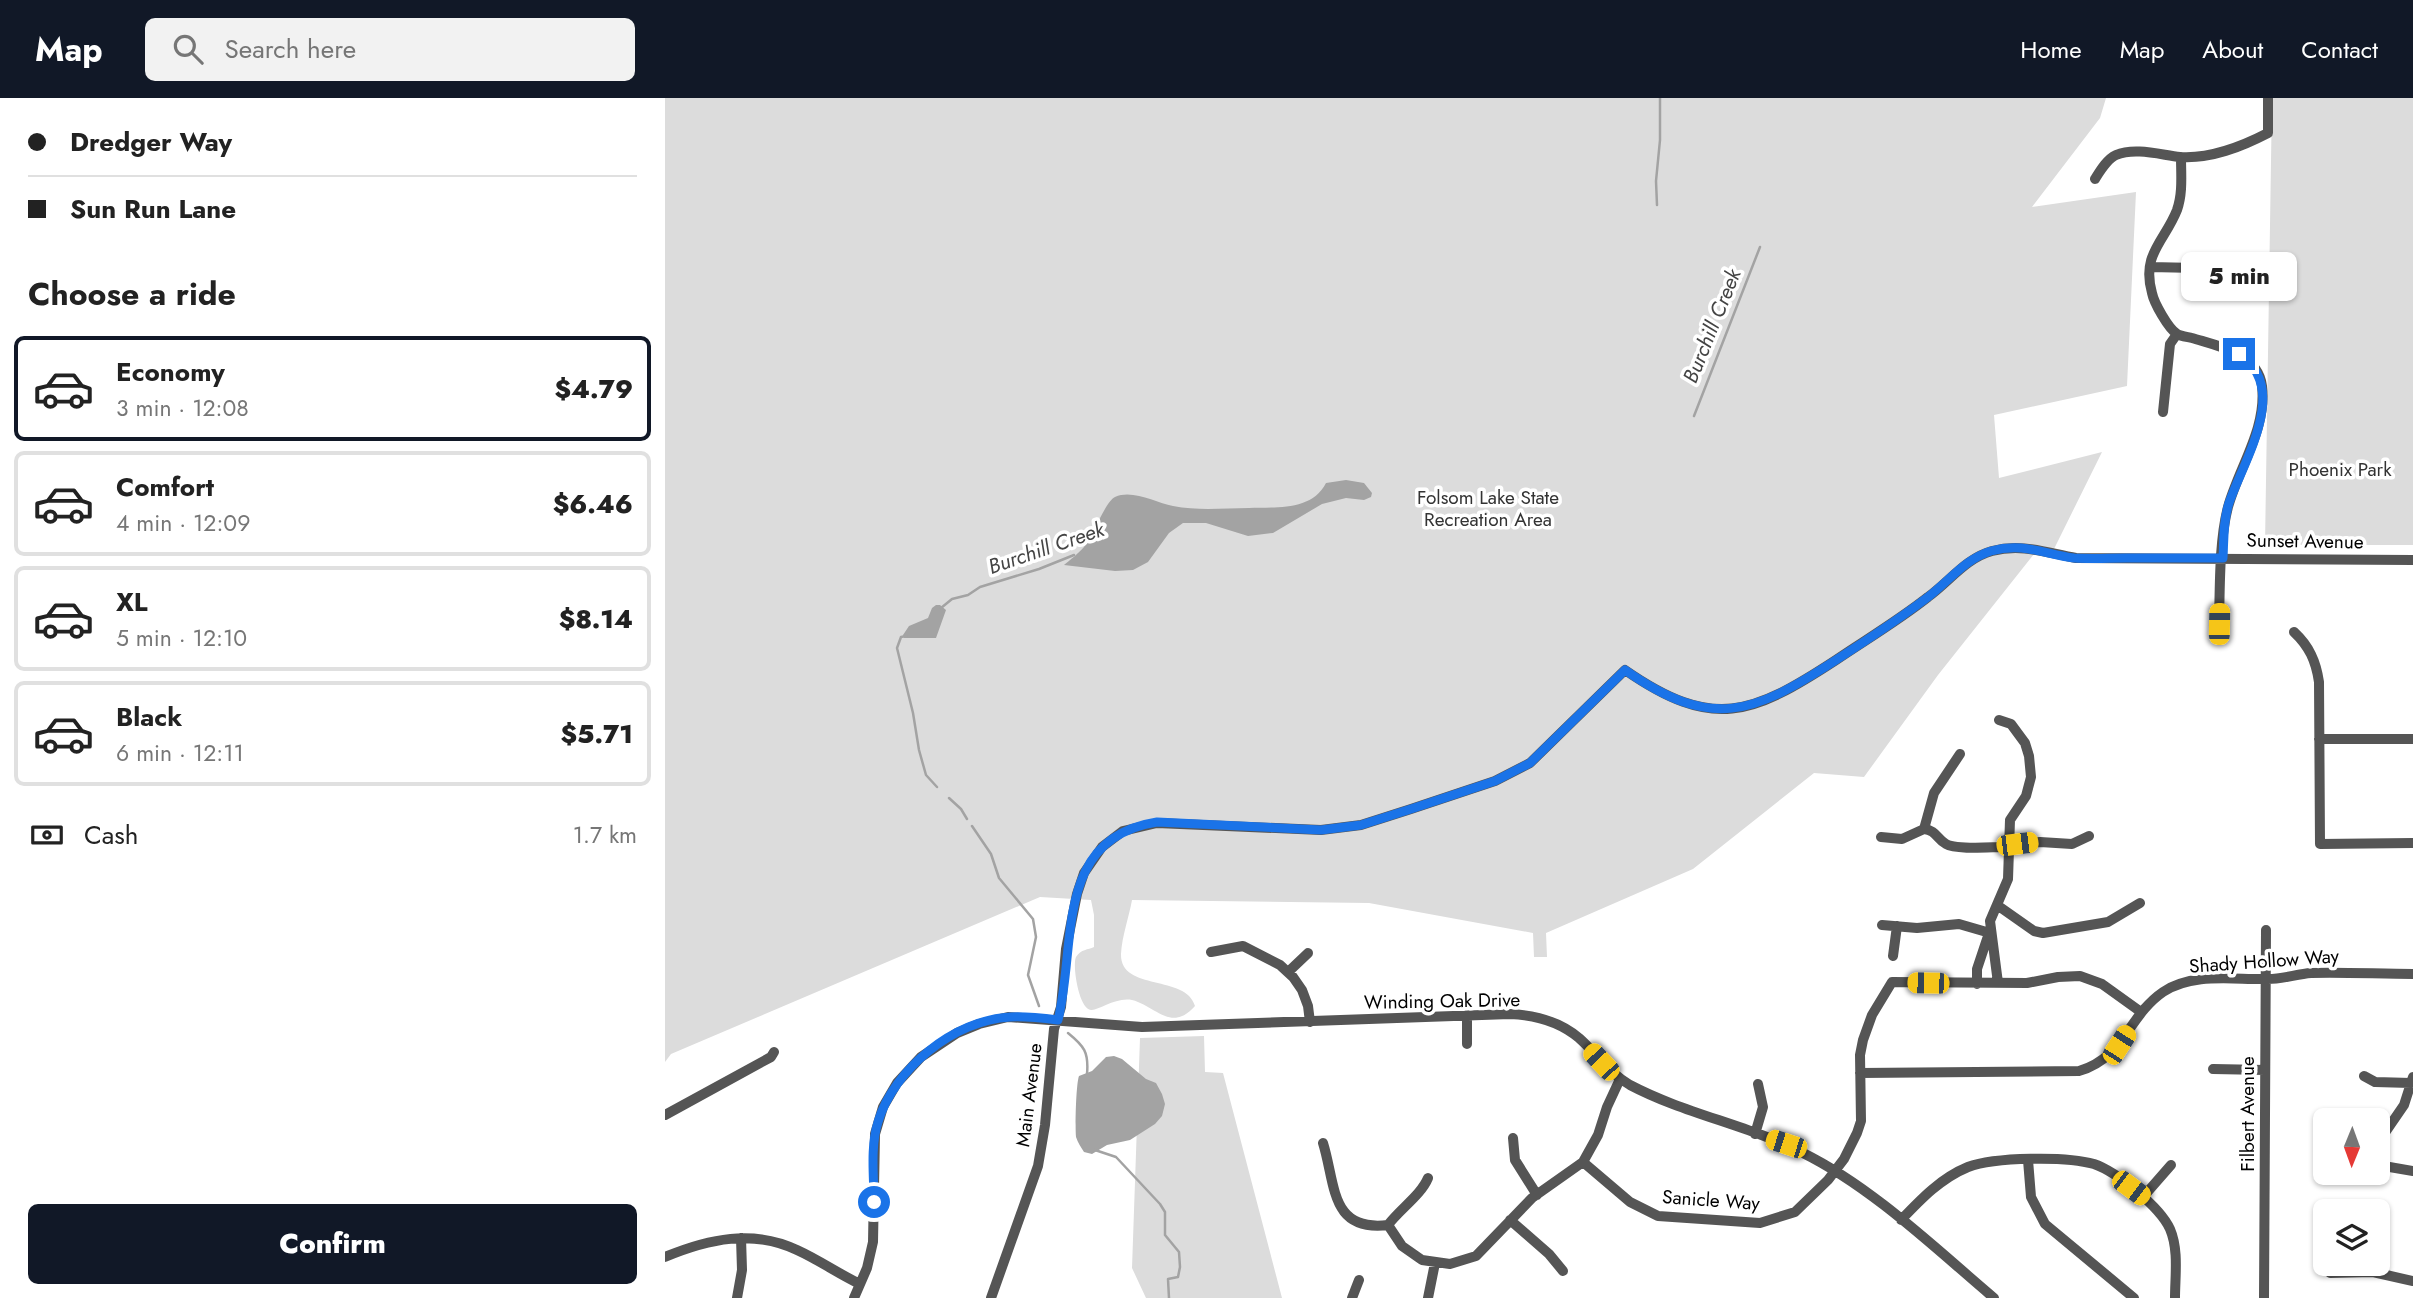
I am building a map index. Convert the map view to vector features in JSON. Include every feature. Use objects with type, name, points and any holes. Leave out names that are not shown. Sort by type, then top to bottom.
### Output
[{"type":"street","points":[[2095,179],[2110,158],[2117,155],[2126,153],[2181,157],[2218,153],[2242,146],[2268,133],[2268,98]]},
{"type":"street","points":[[2181,157],[2180,200],[2172,220],[2153,250],[2150,281],[2155,302],[2177,334],[2239,354],[2254,366],[2261,380],[2261,419],[2228,505],[2219,624]]},
{"type":"street","points":[[2150,267],[2197,268]]},
{"type":"street","points":[[2163,412],[2170,345],[2177,334]]},
{"type":"street","name":"Sunset Avenue","points":[[1625,670],[1664,695],[1688,704],[1725,710],[1766,701],[1794,688],[1930,596],[1967,563],[1991,551],[2027,547],[2075,558],[2413,560]]},
{"type":"street","points":[[2294,632],[2307,645],[2317,667],[2320,689],[2320,844],[2413,844]]},
{"type":"street","name":"Main Avenue","points":[[991,1298],[1038,1166],[1066,949],[1077,894],[1084,873],[1094,856],[1117,835],[1157,822],[1321,830],[1361,825],[1495,781],[1530,763],[1625,670]]},
{"type":"street","points":[[1998,983],[1990,921],[2008,879],[2010,820],[2026,796],[2031,777],[2025,743],[2011,724],[1999,720]]},
{"type":"street","points":[[2319,738],[2413,739]]},
{"type":"street","points":[[1924,829],[1934,793],[1960,754]]},
{"type":"street","points":[[1881,837],[1902,839],[1924,829],[1935,832],[1951,846],[2003,847],[2040,842],[2072,844],[2089,836]]},
{"type":"street","points":[[1997,905],[2035,931],[2043,933],[2108,922],[2140,903]]},
{"type":"street","points":[[1882,925],[1917,928],[1959,924],[1990,933]]},
{"type":"street","points":[[1893,956],[1897,926]]},
{"type":"street","name":"Filbert Avenue","points":[[2264,1298],[2266,930]]},
{"type":"street","points":[[1990,933],[1977,969],[1977,984],[2027,983],[2080,976],[2095,980],[2141,1012]]},
{"type":"street","points":[[1211,952],[1243,946],[1274,961],[1289,972],[1305,995],[1310,1022]]},
{"type":"street","points":[[1289,972],[1308,953]]},
{"type":"street","name":"Shady Hollow Way","points":[[1860,1073],[2079,1071],[2096,1065],[2112,1054],[2141,1012],[2172,987],[2196,980],[2265,979],[2309,973],[2413,974]]},
{"type":"street","name":"Sanicle Way","points":[[1583,1162],[1630,1202],[1658,1216],[1748,1223],[1770,1221],[1795,1212],[1835,1171],[1850,1147],[1861,1121],[1860,1055],[1866,1029],[1892,982],[1977,984]]},
{"type":"street","points":[[1467,1015],[1467,1044]]},
{"type":"street","name":"Winding Oak Drive","points":[[854,1298],[873,1242],[875,1133],[883,1107],[897,1083],[921,1057],[936,1045],[979,1024],[1008,1017],[1142,1027],[1467,1015],[1523,1015],[1554,1023],[1579,1038],[1620,1079],[1653,1096],[1786,1144],[1835,1171],[1901,1220],[1994,1298]]},
{"type":"street","points":[[667,1114],[771,1057],[774,1052]]},
{"type":"street","points":[[2213,1069],[2265,1070]]},
{"type":"street","points":[[2364,1076],[2375,1082],[2412,1080],[2404,1105],[2391,1124]]},
{"type":"street","points":[[1388,1225],[1405,1250],[1422,1260],[1450,1264],[1476,1256],[1537,1195],[1583,1162],[1598,1135],[1620,1079]]},
{"type":"street","points":[[1755,1134],[1763,1107],[1758,1084]]},
{"type":"street","points":[[1513,1138],[1515,1160],[1537,1195]]},
{"type":"street","points":[[1323,1143],[1342,1212],[1354,1222],[1373,1226],[1388,1225]]},
{"type":"street","points":[[2028,1160],[2031,1197],[2045,1224],[2134,1298]]},
{"type":"street","points":[[1901,1220],[1932,1189],[1968,1167],[1995,1161],[2028,1160],[2074,1160],[2095,1164],[2143,1197],[2170,1229],[2175,1255],[2175,1298]]},
{"type":"street","points":[[2143,1197],[2171,1165]]},
{"type":"street","points":[[2391,1167],[2413,1171]]},
{"type":"street","points":[[1388,1225],[1398,1211],[1425,1186],[1428,1178]]},
{"type":"street","points":[[1510,1220],[1549,1254],[1563,1271]]},
{"type":"street","points":[[737,1298],[742,1270],[741,1238]]},
{"type":"street","points":[[665,1257],[706,1242],[741,1238],[769,1241],[796,1250],[860,1284]]},
{"type":"street","points":[[1428,1298],[1435,1263]]},
{"type":"street","points":[[2390,1276],[2413,1281]]},
{"type":"street","points":[[1352,1298],[1359,1280]]},
{"type":"green space","name":"Folsom Lake State Recreation Area","points":[[665,98],[2106,98],[2100,118],[2032,207],[2136,192],[2127,386],[1994,415],[1999,478],[2102,452],[2053,551],[2038,549],[1938,675],[1864,777],[1814,773],[1693,869],[1546,933],[1547,957],[1534,957],[1533,933],[1369,903],[1132,900],[1121,954],[1124,966],[1131,974],[1142,979],[1179,990],[1189,996],[1195,1006],[1186,1014],[1171,1018],[1132,1000],[1119,1000],[1091,1010],[1083,1003],[1080,995],[1075,962],[1078,954],[1094,947],[1091,900],[1040,897],[671,1054],[665,1062]]},
{"type":"green space","name":"Phoenix Park","points":[[2272,98],[2413,98],[2413,545],[2265,545]]},
{"type":"green space","points":[[1204,1036],[1205,1072],[1223,1073],[1282,1298],[1146,1298],[1132,1268],[1140,1038]]},
{"type":"shaded area","points":[[1346,480],[1364,483],[1372,493],[1371,497],[1364,500],[1346,498],[1322,504],[1273,533],[1248,536],[1206,523],[1183,523],[1169,533],[1148,562],[1133,570],[1115,571],[1064,565],[1084,547],[1107,505],[1115,497],[1137,496],[1192,508],[1282,507],[1312,499],[1326,483]]},
{"type":"shaded area","points":[[936,605],[946,610],[936,638],[904,638],[909,626],[928,618]]},
{"type":"shaded area","points":[[1114,1056],[1156,1083],[1165,1104],[1162,1116],[1155,1124],[1130,1140],[1107,1145],[1092,1154],[1084,1152],[1076,1137],[1079,1076],[1092,1071],[1106,1057]]},
{"type":"waterway","points":[[1657,205],[1660,98]]},
{"type":"waterway","name":"Burchill Creek","points":[[1694,416],[1760,247]]},
{"type":"waterway","name":"Burchill Creek","points":[[941,608],[952,599],[968,595],[980,587],[1074,555]]},
{"type":"waterway","name":"Burchill Creek","points":[[906,636],[901,637],[897,648],[926,775],[937,787]]},
{"type":"waterway","points":[[949,798],[967,819]]},
{"type":"waterway","points":[[972,826],[991,854],[999,878],[1033,919],[1036,937],[1028,975],[1039,1006]]},
{"type":"waterway","name":"Burchill Creek","points":[[1068,1033],[1084,1050],[1087,1074]]},
{"type":"waterway","name":"Burchill Creek","points":[[1095,1150],[1116,1157],[1165,1212],[1165,1235],[1179,1252],[1180,1267],[1178,1277],[1168,1279],[1169,1298]]},
{"type":"route","points":[[874,1202],[875,1133],[878,1122],[888,1096],[921,1057],[957,1033],[995,1019],[1030,1017],[1058,1020],[1066,949],[1084,873],[1102,847],[1123,831],[1157,822],[1321,830],[1361,825],[1411,809],[1495,781],[1530,763],[1625,670],[1647,686],[1688,704],[1725,710],[1766,701],[1794,688],[1930,596],[1967,563],[1991,551],[2027,547],[2075,558],[2223,558],[2228,505],[2261,419],[2261,380],[2254,366],[2239,354]]}]
